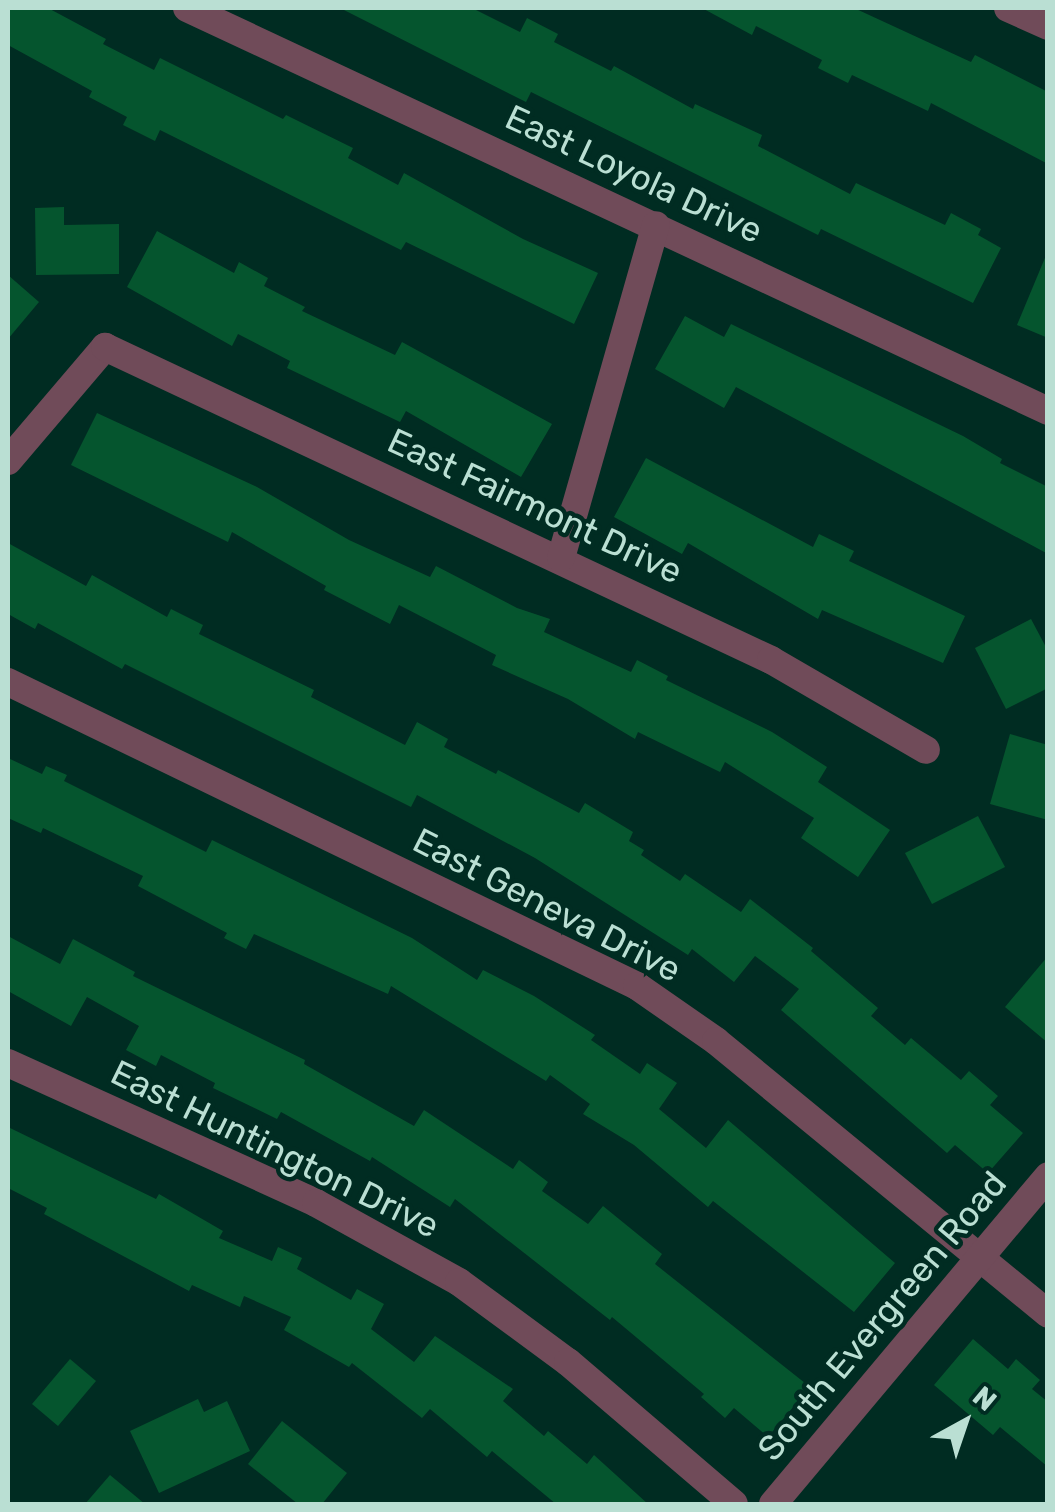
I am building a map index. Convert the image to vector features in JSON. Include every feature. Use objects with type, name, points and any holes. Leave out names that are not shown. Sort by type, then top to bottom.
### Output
[{"type":"street","name":"East Loyola Drive","points":[[188,8],[1048,411]]},
{"type":"street","points":[[1008,8],[1048,26]]},
{"type":"street","points":[[561,558],[656,225]]},
{"type":"street","name":"East Fairmont Drive","points":[[8,461],[105,347],[771,660],[926,750]]},
{"type":"street","name":"East Geneva Drive","points":[[8,682],[637,986],[716,1042],[1048,1314]]},
{"type":"street","name":"East Huntington Drive","points":[[8,1063],[316,1203],[459,1282],[568,1362],[734,1504]]},
{"type":"street","name":"South Evergreen Road","points":[[773,1504],[1048,1176]]},
{"type":"building","points":[[8,8],[48,8],[106,39],[103,44],[154,70],[160,58],[283,119],[286,115],[353,148],[348,158],[398,185],[404,173],[523,239],[598,273],[574,324],[406,242],[401,250],[160,130],[155,141],[123,125],[127,117],[89,97],[92,91],[8,45]]},
{"type":"building","points":[[340,8],[472,8],[520,32],[527,18],[558,34],[554,42],[611,71],[614,66],[693,109],[695,104],[762,135],[758,146],[850,194],[856,183],[945,225],[951,213],[981,229],[978,235],[1001,248],[973,303],[821,229],[818,235],[531,92],[526,102]]},
{"type":"building","points":[[702,8],[854,8],[971,62],[975,55],[1048,92],[1048,164],[931,103],[928,111],[852,75],[848,83],[818,68],[822,60],[756,26],[752,35]]},
{"type":"building","points":[[64,207],[64,225],[119,224],[119,274],[36,275],[35,208]]},
{"type":"building","points":[[157,231],[234,273],[239,262],[268,278],[264,286],[305,307],[302,311],[395,355],[402,342],[552,424],[521,477],[406,411],[400,422],[287,368],[290,361],[238,334],[232,346],[127,287]]},
{"type":"building","points":[[1048,253],[1048,338],[1017,325]]},
{"type":"building","points":[[8,275],[39,302],[8,339]]},
{"type":"building","points":[[685,316],[724,337],[731,324],[963,436],[1002,459],[1000,463],[1048,487],[1048,554],[736,387],[724,408],[655,369]]},
{"type":"building","points":[[97,413],[257,487],[349,540],[430,577],[436,566],[517,608],[550,619],[544,632],[631,672],[637,660],[668,676],[666,680],[772,732],[827,767],[818,782],[890,830],[858,877],[801,838],[814,818],[725,762],[720,772],[638,732],[635,739],[568,699],[492,665],[496,655],[399,605],[390,624],[324,590],[326,586],[232,532],[228,542],[71,465]]},
{"type":"building","points":[[646,458],[813,547],[819,534],[854,551],[849,561],[965,616],[943,663],[822,610],[818,619],[688,543],[682,554],[614,517]]},
{"type":"building","points":[[8,543],[86,586],[92,575],[167,617],[171,609],[203,625],[199,634],[314,690],[311,697],[405,745],[417,722],[448,739],[444,747],[496,774],[498,770],[579,813],[585,803],[633,832],[629,841],[644,850],[641,855],[680,881],[685,874],[741,912],[750,899],[813,948],[811,951],[878,1008],[871,1016],[905,1045],[911,1038],[961,1080],[969,1071],[998,1096],[990,1105],[1023,1133],[988,1173],[955,1145],[947,1153],[781,1010],[799,989],[755,956],[734,982],[692,949],[688,955],[535,858],[417,795],[411,807],[125,664],[122,669],[38,623],[35,629],[8,614]]},
{"type":"building","points":[[1031,619],[1048,651],[1048,688],[1006,709],[975,648]]},
{"type":"building","points":[[1010,734],[1048,745],[1048,820],[990,804]]},
{"type":"building","points":[[8,758],[42,774],[46,766],[67,775],[64,781],[206,852],[212,840],[412,938],[477,980],[483,970],[534,996],[595,1035],[591,1040],[640,1074],[647,1063],[677,1083],[659,1109],[706,1148],[728,1120],[895,1263],[854,1312],[713,1201],[708,1207],[634,1145],[583,1114],[590,1104],[550,1075],[546,1081],[391,986],[388,994],[254,934],[246,949],[224,938],[227,933],[138,886],[143,876],[43,828],[41,833],[8,818]]},
{"type":"building","points":[[978,816],[1005,867],[932,904],[905,853]]},
{"type":"building","points":[[8,936],[60,964],[73,939],[135,972],[133,976],[305,1060],[304,1064],[414,1126],[424,1110],[513,1169],[519,1160],[548,1182],[542,1191],[588,1224],[603,1206],[662,1254],[655,1264],[810,1387],[768,1437],[734,1408],[725,1418],[701,1397],[704,1394],[612,1317],[610,1320],[455,1199],[450,1207],[372,1157],[370,1161],[281,1112],[277,1119],[213,1088],[215,1083],[161,1055],[156,1066],[126,1050],[139,1026],[87,997],[71,1026],[8,991]]},
{"type":"building","points":[[1048,956],[1048,1043],[1005,1007]]},
{"type":"building","points":[[8,1127],[156,1199],[159,1194],[223,1231],[219,1238],[272,1261],[278,1247],[302,1258],[297,1269],[351,1300],[357,1289],[384,1304],[371,1329],[414,1362],[435,1336],[513,1389],[503,1401],[544,1436],[548,1431],[587,1464],[594,1455],[648,1504],[556,1504],[492,1451],[487,1457],[430,1409],[422,1418],[352,1363],[349,1367],[284,1330],[291,1317],[244,1296],[240,1307],[192,1285],[189,1291],[44,1214],[47,1208],[8,1188]]},
{"type":"building","points":[[973,1339],[1008,1369],[1016,1359],[1040,1380],[1032,1389],[1048,1402],[1048,1467],[1000,1427],[993,1435],[934,1385]]},
{"type":"building","points":[[70,1359],[96,1381],[58,1426],[32,1404]]},
{"type":"building","points":[[198,1399],[204,1412],[227,1401],[250,1451],[159,1493],[130,1431]]},
{"type":"building","points":[[282,1421],[347,1473],[322,1504],[298,1504],[248,1464]]},
{"type":"building","points":[[110,1475],[145,1504],[85,1504]]}]
